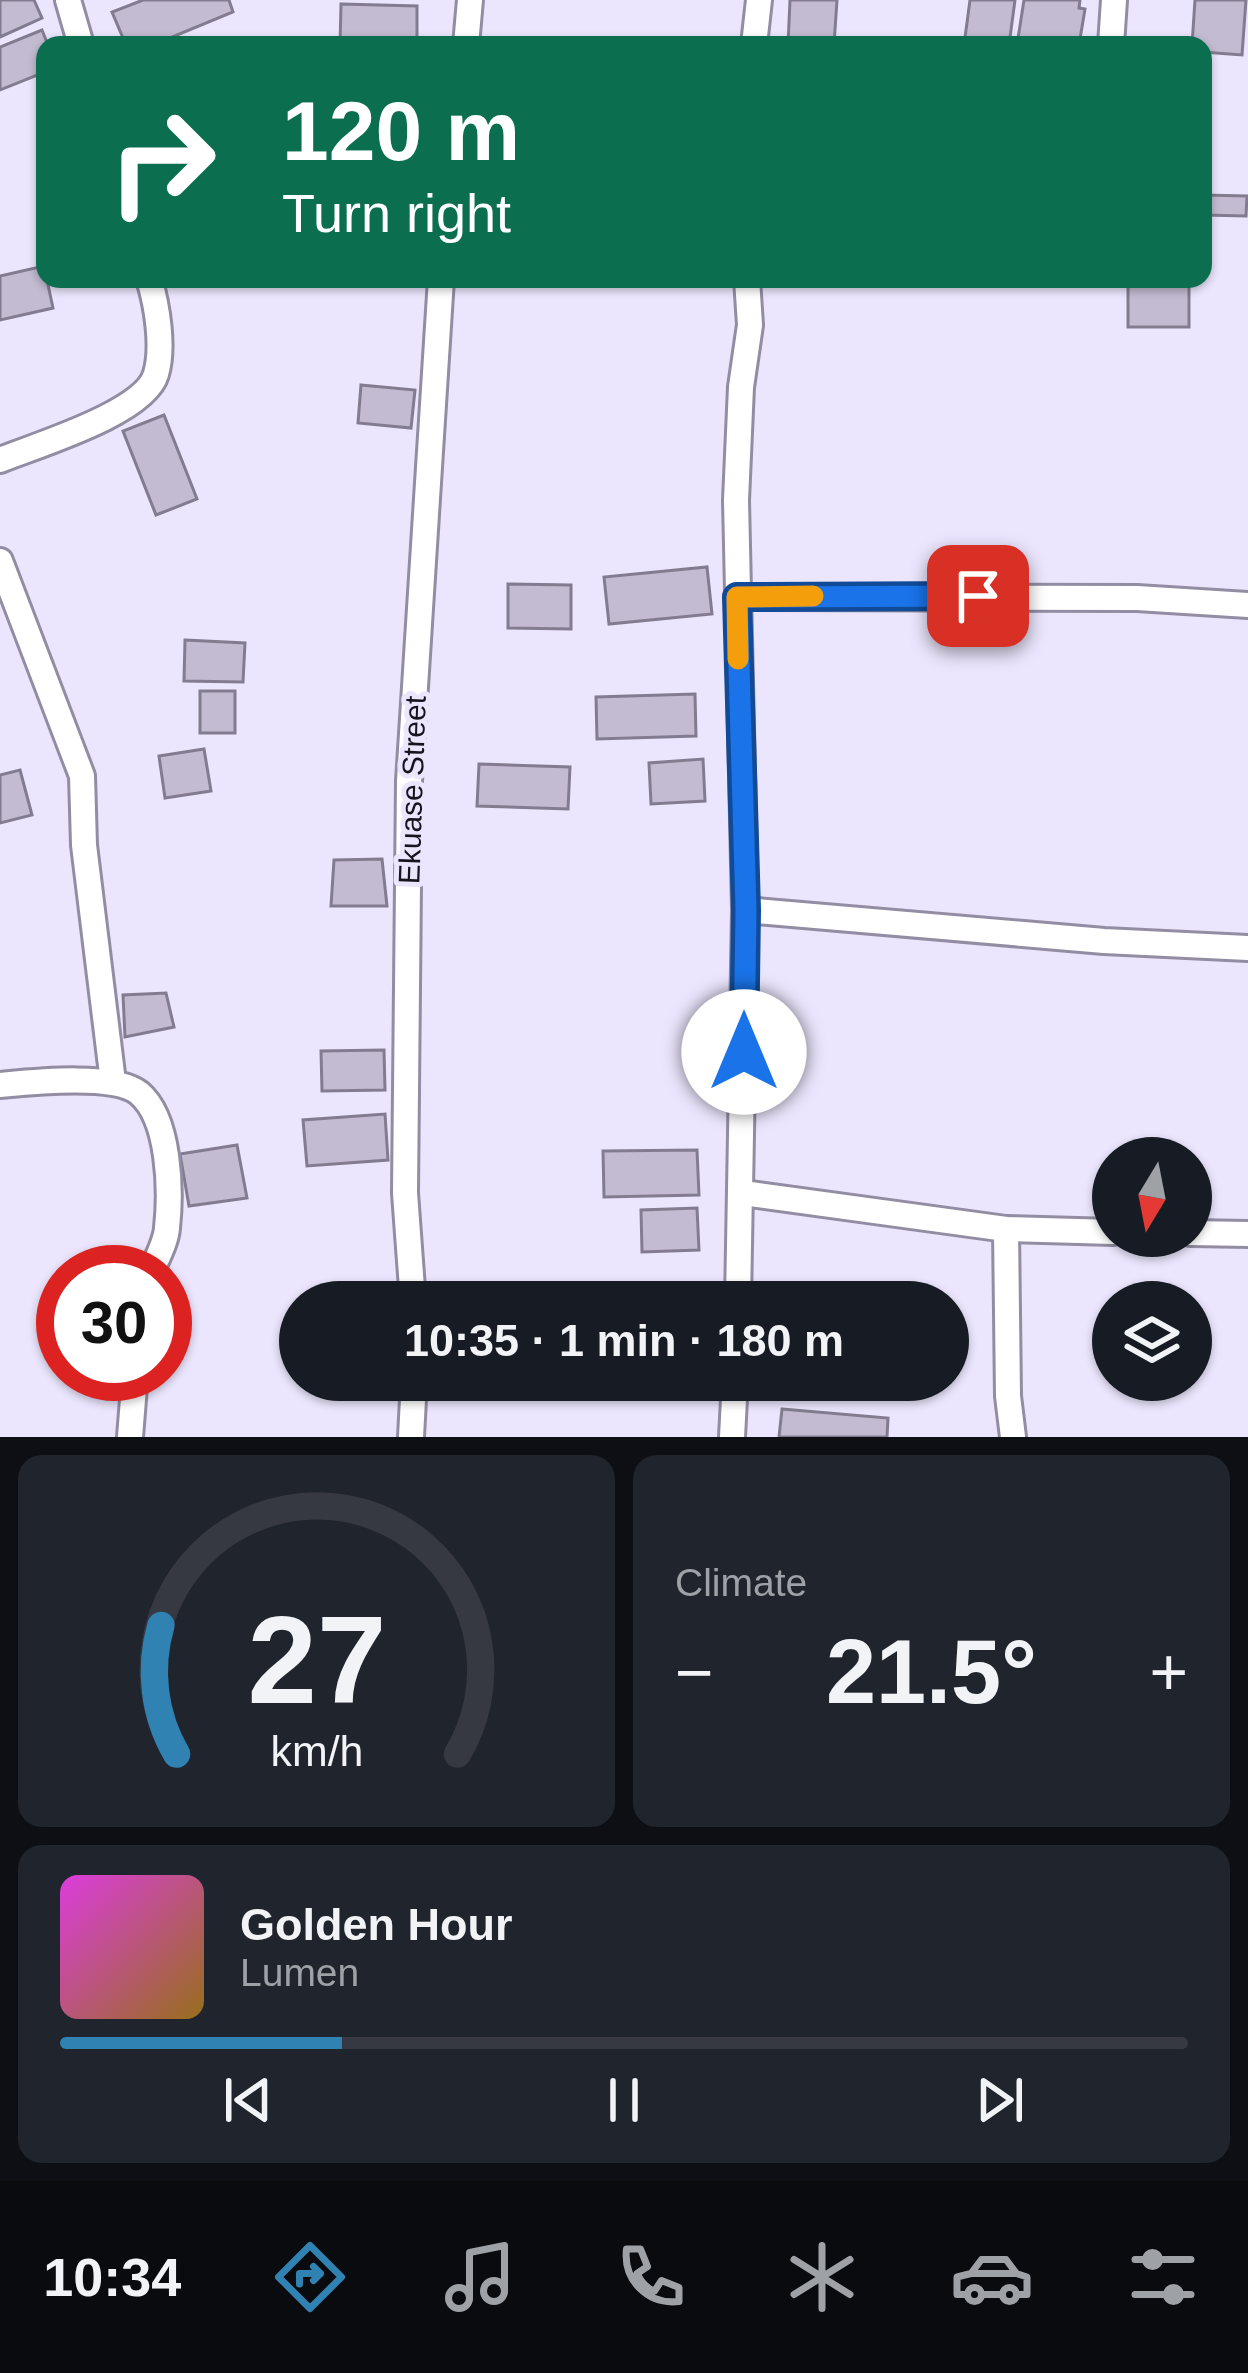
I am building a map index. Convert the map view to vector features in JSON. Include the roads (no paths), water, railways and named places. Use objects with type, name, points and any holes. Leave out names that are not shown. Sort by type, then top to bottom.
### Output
[{"type":"street","points":[[68,0],[78,36]]},
{"type":"street","points":[[467,36],[470,0]]},
{"type":"street","points":[[755,36],[759,0]]},
{"type":"street","points":[[1112,36],[1114,0]]},
{"type":"street","points":[[0,460],[136,403],[156,376],[158,336],[150,288]]},
{"type":"street","name":"Ekuase Street","points":[[411,1281],[405,1193],[409,781],[440,288]]},
{"type":"street","points":[[739,1281],[746,910],[738,455],[750,325],[748,288]]},
{"type":"street","points":[[0,561],[82,776],[84,845],[113,1082]]},
{"type":"street","points":[[737,597],[1093,598],[1248,605]]},
{"type":"street","points":[[746,910],[1104,941],[1248,948]]},
{"type":"street","points":[[0,1085],[113,1082],[138,1092],[155,1114],[166,1142],[167,1231],[162,1245]]},
{"type":"street","points":[[743,1193],[1006,1229],[1092,1231]]},
{"type":"street","points":[[1006,1229],[1008,1396],[1013,1437]]},
{"type":"street","points":[[1212,1234],[1248,1234]]},
{"type":"street","points":[[130,1437],[133,1401]]},
{"type":"street","points":[[411,1437],[413,1401]]},
{"type":"street","points":[[732,1437],[734,1401]]}]
